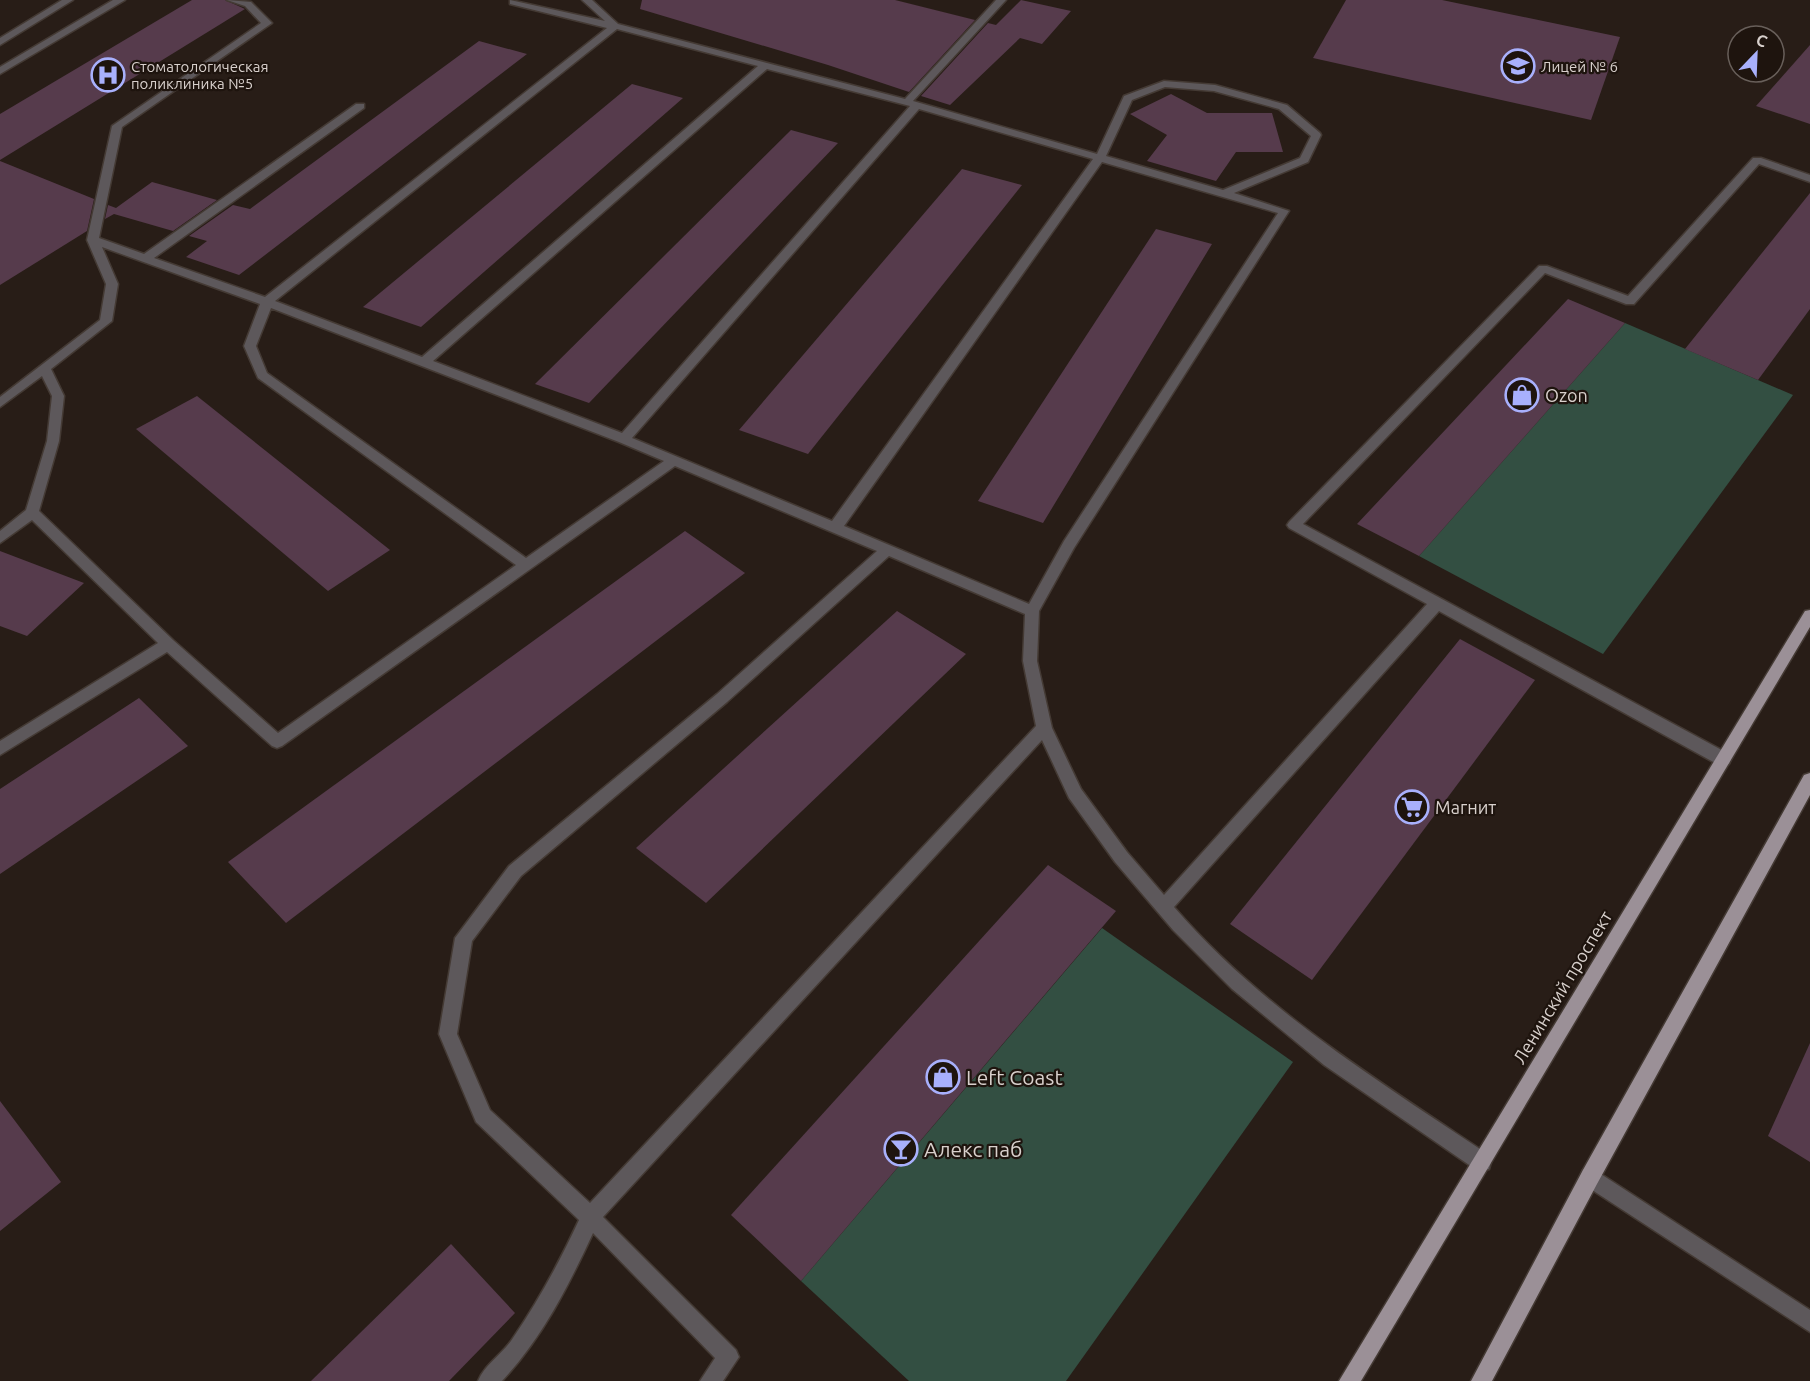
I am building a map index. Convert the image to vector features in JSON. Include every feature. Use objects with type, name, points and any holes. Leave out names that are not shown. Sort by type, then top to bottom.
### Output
[{"type":"main road","name":"Ленинский проспект","points":[[1349,1381],[1810,615]]},
{"type":"main road","points":[[1481,1381],[1590,1177],[1810,780]]},
{"type":"street","points":[[0,42],[68,0]]},
{"type":"street","points":[[0,71],[120,0]]},
{"type":"street","points":[[0,403],[106,321],[112,284],[93,240],[117,126],[267,22],[248,4],[232,0]]},
{"type":"street","points":[[587,0],[615,26]]},
{"type":"street","points":[[624,439],[997,1]]},
{"type":"street","points":[[513,2],[912,103],[1284,211],[1069,545],[1032,611],[1030,661],[1044,728],[1075,793],[1121,857],[1164,908],[1238,983],[1330,1059],[1482,1162]]},
{"type":"street","points":[[526,565],[262,375],[250,346],[267,302],[615,26]]},
{"type":"street","points":[[424,362],[766,65]]},
{"type":"street","points":[[835,528],[1101,156],[1128,98],[1164,84],[1215,88],[1283,107],[1316,135],[1304,160],[1225,194]]},
{"type":"street","points":[[146,259],[360,106]]},
{"type":"street","points":[[1723,759],[1294,525],[1543,268],[1630,300],[1757,160],[1810,179]]},
{"type":"street","points":[[93,240],[267,302],[624,439],[1032,611]]},
{"type":"street","points":[[0,538],[32,512],[53,441],[58,396],[45,369]]},
{"type":"street","points":[[32,512],[168,644],[277,742],[674,460]]},
{"type":"street","points":[[710,1381],[729,1357],[590,1217],[483,1116],[448,1034],[464,938],[515,871],[722,698],[887,550]]},
{"type":"street","points":[[1164,908],[1437,603]]},
{"type":"street","points":[[0,749],[168,644]]},
{"type":"street","points":[[488,1381],[519,1348],[563,1276],[590,1217],[1044,728]]},
{"type":"street","points":[[1590,1177],[1810,1322]]},
{"type":"green space","points":[[1625,323],[1793,395],[1603,654],[1419,556]]},
{"type":"green space","points":[[1102,928],[1293,1062],[1066,1381],[909,1381],[801,1281]]},
{"type":"building","points":[[192,0],[225,0],[245,9],[0,160],[0,114]]},
{"type":"building","points":[[642,0],[895,0],[975,20],[909,92],[828,65],[640,9]]},
{"type":"building","points":[[1021,0],[1071,11],[1042,44],[1020,38],[950,105],[921,96],[988,23],[996,25]]},
{"type":"building","points":[[1346,0],[1442,0],[1620,37],[1591,120],[1313,58]]},
{"type":"building","points":[[479,41],[527,54],[239,275],[186,257],[207,241],[189,236],[233,205],[250,209]]},
{"type":"building","points":[[1810,45],[1810,124],[1756,106],[1775,84],[1786,84],[1786,72]]},
{"type":"building","points":[[632,84],[683,98],[421,327],[363,307]]},
{"type":"building","points":[[1171,94],[1207,113],[1272,113],[1283,152],[1236,152],[1216,181],[1147,161],[1167,135],[1130,114]]},
{"type":"building","points":[[791,130],[838,143],[589,403],[535,384]]},
{"type":"building","points":[[0,161],[94,199],[87,231],[0,285]]},
{"type":"building","points":[[962,169],[1022,185],[808,454],[739,430]]},
{"type":"building","points":[[152,182],[217,200],[173,231],[114,214],[105,219],[108,205],[116,208]]},
{"type":"building","points":[[1810,193],[1810,309],[1758,380],[1685,349]]},
{"type":"building","points":[[1156,229],[1212,244],[1043,523],[978,501]]},
{"type":"building","points":[[1568,299],[1625,323],[1419,556],[1357,524]]},
{"type":"building","points":[[197,396],[390,550],[328,591],[136,429]]},
{"type":"building","points":[[685,531],[745,573],[286,923],[228,862]]},
{"type":"building","points":[[0,551],[84,583],[27,636],[0,626]]},
{"type":"building","points":[[897,611],[966,654],[706,903],[636,848]]},
{"type":"building","points":[[1460,639],[1535,680],[1312,980],[1230,924]]},
{"type":"building","points":[[139,698],[188,746],[0,874],[0,789]]},
{"type":"building","points":[[1048,865],[1116,911],[801,1281],[731,1215]]},
{"type":"building","points":[[1810,1043],[1810,1162],[1768,1136]]},
{"type":"building","points":[[0,1101],[61,1182],[0,1231]]},
{"type":"building","points":[[451,1244],[515,1313],[449,1381],[311,1381]]},
{"type":"place","name":"Лицей № 6","points":[[1518,66]]},
{"type":"place","name":"Стоматологическая поликлиника №5","points":[[108,75]]},
{"type":"place","name":"Ozon","points":[[1522,395]]},
{"type":"place","name":"Магнит","points":[[1412,807]]},
{"type":"place","name":"Left Coast","points":[[943,1077]]},
{"type":"place","name":"Алекс паб","points":[[901,1149]]}]
